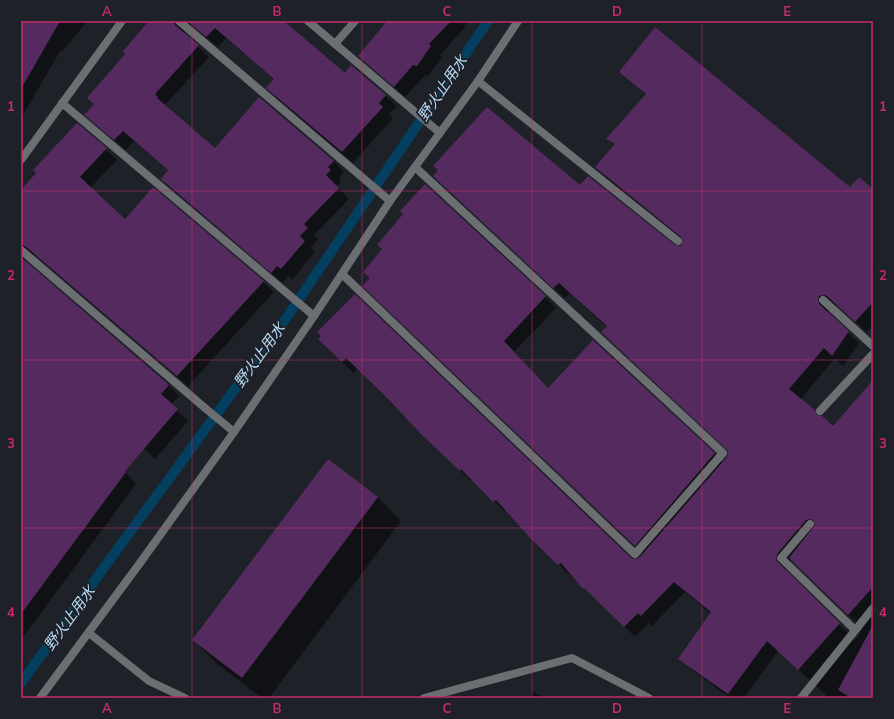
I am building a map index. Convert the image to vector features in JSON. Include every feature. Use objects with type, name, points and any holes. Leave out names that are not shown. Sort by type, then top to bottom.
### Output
[{"type":"street","points":[[21,160],[122,21]]},
{"type":"street","points":[[179,21],[387,198]]},
{"type":"street","points":[[308,21],[440,133]]},
{"type":"street","points":[[335,44],[355,21]]},
{"type":"street","points":[[40,698],[89,633],[234,432],[342,274],[387,198],[415,167],[478,81],[518,21]]},
{"type":"street","points":[[478,81],[678,241]]},
{"type":"street","points":[[62,103],[314,316]]},
{"type":"street","points":[[342,274],[635,554],[723,453],[415,167]]},
{"type":"street","points":[[21,250],[234,432]]},
{"type":"street","points":[[823,300],[873,346]]},
{"type":"street","points":[[820,411],[873,354]]},
{"type":"street","points":[[810,524],[781,558],[855,630]]},
{"type":"street","points":[[801,698],[873,608]]},
{"type":"street","points":[[89,633],[149,681],[185,698]]},
{"type":"street","points":[[424,698],[572,658],[649,698]]},
{"type":"building","points":[[21,21],[60,21],[21,89]]},
{"type":"building","points":[[149,21],[174,21],[175,25],[199,45],[155,94],[158,97],[157,98],[215,148],[259,97],[334,161],[328,167],[331,170],[326,175],[339,188],[304,224],[308,228],[300,236],[305,241],[281,269],[277,266],[271,273],[161,179],[168,170],[123,131],[114,140],[84,115],[94,104],[87,98],[125,54],[123,51]]},
{"type":"building","points":[[187,21],[284,21],[345,73],[351,65],[386,95],[379,103],[383,107],[342,152],[266,88],[274,79],[215,28],[206,37]]},
{"type":"building","points":[[387,21],[451,21],[429,44],[431,46],[417,66],[413,65],[394,87],[358,56]]},
{"type":"building","points":[[655,27],[850,187],[859,177],[873,189],[873,302],[855,322],[827,296],[819,296],[819,304],[849,331],[832,356],[824,348],[789,389],[815,410],[817,415],[822,416],[833,426],[873,380],[873,587],[848,615],[789,558],[815,525],[813,520],[806,520],[777,554],[776,560],[840,623],[798,670],[767,641],[728,694],[678,659],[711,612],[674,582],[641,616],[638,613],[624,627],[584,588],[583,589],[561,563],[558,565],[532,540],[496,500],[493,502],[461,469],[460,471],[423,436],[346,358],[342,362],[318,339],[321,336],[317,332],[355,294],[631,558],[639,558],[727,457],[728,451],[601,332],[607,326],[559,283],[553,288],[433,176],[438,170],[433,166],[487,107],[580,185],[588,176],[675,245],[680,246],[683,241],[681,237],[595,167],[615,144],[606,139],[646,94],[619,72]]},
{"type":"building","points":[[77,123],[107,148],[80,177],[125,219],[153,187],[264,281],[177,376],[25,246],[21,245],[21,190],[36,173],[33,170]]},
{"type":"building","points":[[425,184],[546,296],[504,341],[548,388],[593,340],[715,453],[635,546],[362,286],[370,278],[363,272],[382,249],[377,245],[403,214],[400,211]]},
{"type":"building","points":[[21,257],[169,385],[161,394],[178,409],[125,471],[126,472],[21,614]]},
{"type":"building","points":[[328,459],[378,497],[242,678],[192,640]]},
{"type":"building","points":[[873,625],[873,698],[851,698],[838,690]]},
{"type":"waterway","name":"野火止用水","points":[[21,683],[276,333],[488,21]]}]
